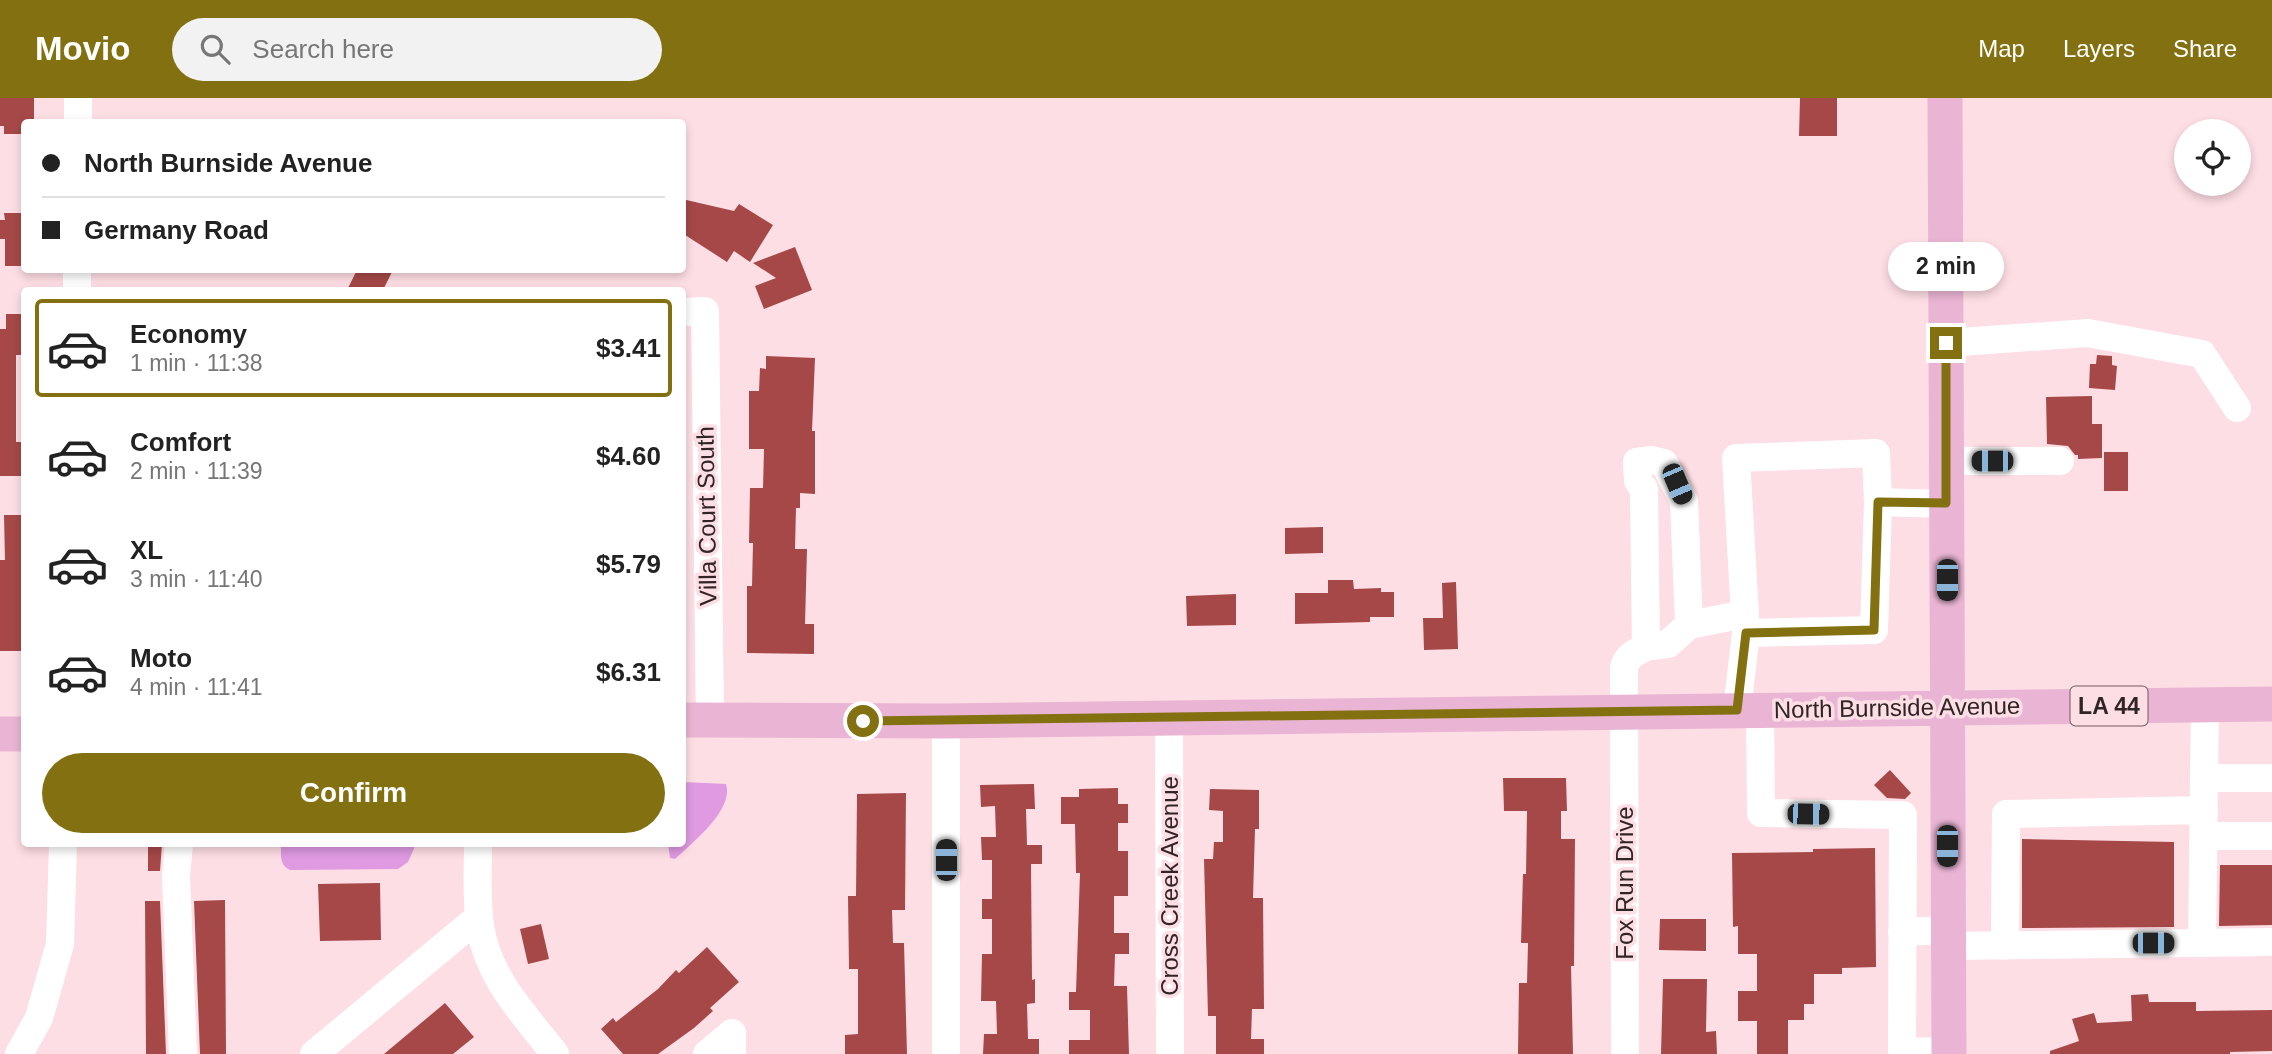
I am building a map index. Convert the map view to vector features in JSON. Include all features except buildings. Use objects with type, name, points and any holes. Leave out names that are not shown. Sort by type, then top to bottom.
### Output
[{"type":"main road","points":[[1945,98],[1948,1053]]},
{"type":"main road","name":"North Burnside Avenue","points":[[696,720],[946,721],[2272,704]]},
{"type":"main road","points":[[0,734],[21,734]]},
{"type":"street","points":[[78,98],[78,119]]},
{"type":"street","name":"Villa Court South","points":[[694,311],[696,720]]},
{"type":"street","points":[[1946,343],[2088,333],[2202,354],[2237,408]]},
{"type":"street","points":[[1689,625],[1684,501],[1664,463],[1652,460],[1637,462],[1638,481],[1644,489],[1646,647],[1668,644],[1689,625],[1746,623],[1874,630],[1878,502],[1876,453],[1736,458],[1746,623],[1749,710],[1762,813],[1903,815],[1902,1052],[1948,1053]]},
{"type":"street","points":[[1946,461],[2060,461]]},
{"type":"street","points":[[1878,502],[1946,503]]},
{"type":"street","name":"Fox Run Drive","points":[[1625,1054],[1626,661],[1646,647]]},
{"type":"street","points":[[2202,943],[2204,705]]},
{"type":"street","name":"Cross Creek Avenue","points":[[1169,718],[1170,1054]]},
{"type":"street","points":[[946,721],[946,1054]]},
{"type":"street","points":[[2204,778],[2272,778]]},
{"type":"street","points":[[2006,946],[2006,814],[2204,823],[2272,836]]},
{"type":"street","points":[[19,1054],[39,1018],[60,944],[62,847]]},
{"type":"street","points":[[179,847],[176,876],[183,1054]]},
{"type":"street","points":[[478,847],[480,917],[486,948],[500,983],[555,1054]]},
{"type":"street","points":[[314,1054],[480,917]]},
{"type":"street","points":[[1902,932],[2006,946],[2272,942]]},
{"type":"street","points":[[707,1054],[732,1033],[732,1054]]},
{"type":"shaded area","points":[[686,782],[726,784],[727,794],[718,815],[675,859],[670,858],[668,847],[686,847]]},
{"type":"shaded area","points":[[281,847],[415,847],[408,862],[398,869],[290,870],[282,862]]},
{"type":"route","points":[[863,721],[1737,710],[1746,633],[1874,630],[1878,502],[1946,503],[1946,343]]}]
